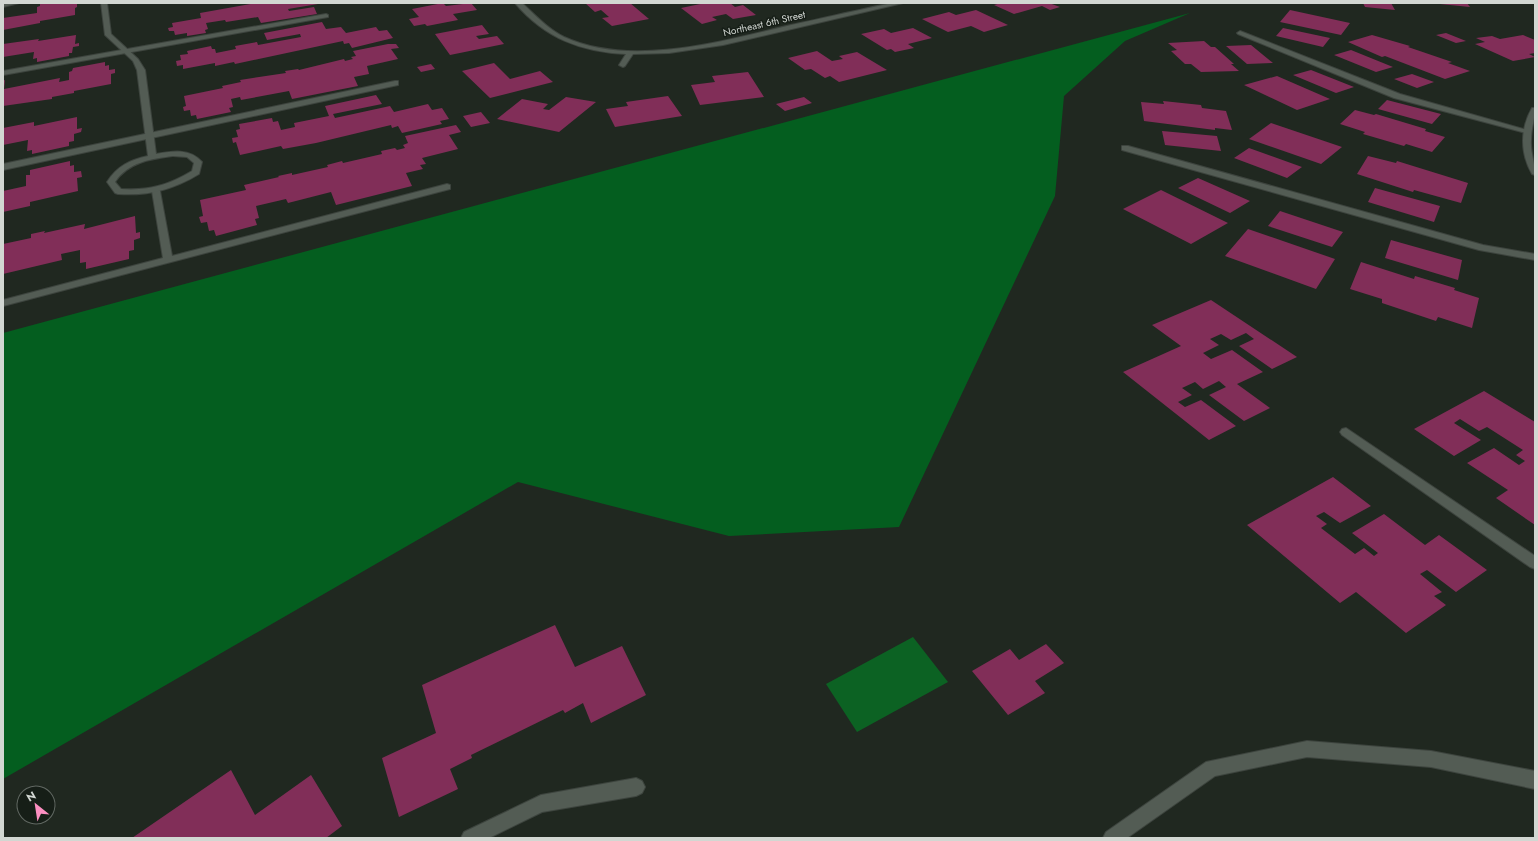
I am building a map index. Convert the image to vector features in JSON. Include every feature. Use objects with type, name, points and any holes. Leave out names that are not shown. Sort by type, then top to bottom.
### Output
[{"type":"street","points":[[3,5],[16,3]]},
{"type":"street","points":[[104,3],[108,35],[136,60],[141,70],[152,156]]},
{"type":"street","name":"Northeast 6th Street","points":[[518,3],[549,30],[563,38],[597,48],[631,52],[658,52],[698,47],[900,3]]},
{"type":"street","points":[[3,73],[326,16]]},
{"type":"street","points":[[1240,33],[1397,96],[1526,132]]},
{"type":"street","points":[[623,65],[631,52]]},
{"type":"street","points":[[3,167],[396,83]]},
{"type":"street","points":[[1535,110],[1526,132],[1525,144],[1535,172]]},
{"type":"street","points":[[1125,148],[1482,248],[1535,257]]},
{"type":"street","points":[[173,154],[189,155],[198,162],[196,172],[180,182],[156,191],[136,193],[118,191],[111,182],[115,174],[131,164],[152,156],[173,154]]},
{"type":"street","points":[[3,303],[447,187]]},
{"type":"street","points":[[156,191],[168,260]]},
{"type":"street","points":[[1346,432],[1535,563]]},
{"type":"street","points":[[1112,838],[1212,768],[1307,749],[1431,759],[1535,780]]},
{"type":"street","points":[[470,838],[541,804],[636,787]]},
{"type":"shaded area","points":[[1190,13],[1125,41],[1064,96],[1055,196],[899,527],[729,536],[518,482],[3,779],[3,333]]},
{"type":"shaded area","points":[[913,637],[948,682],[857,732],[826,684]]},
{"type":"building","points":[[40,3],[77,4],[77,7],[75,8],[75,15],[40,21],[40,23],[3,30],[3,18],[37,13],[37,7],[40,6]]},
{"type":"building","points":[[256,3],[318,4],[288,9],[289,11],[314,7],[317,14],[261,23],[258,17],[226,22],[225,20],[206,23],[208,29],[205,30],[206,33],[187,36],[187,33],[175,35],[174,31],[169,31],[168,28],[173,27],[172,23],[201,18],[200,13]]},
{"type":"building","points":[[443,3],[446,6],[471,3],[477,10],[453,14],[458,20],[427,26],[425,24],[414,26],[409,19],[419,17],[412,9]]},
{"type":"building","points":[[585,3],[630,3],[649,19],[612,26],[602,18],[609,17],[601,10],[595,12]]},
{"type":"building","points":[[705,3],[730,3],[735,7],[743,5],[756,15],[733,19],[726,14],[712,17],[717,20],[702,24],[681,8]]},
{"type":"building","points":[[1001,3],[1049,3],[1060,7],[1050,10],[1042,6],[1014,14],[994,5]]},
{"type":"building","points":[[1363,3],[1391,3],[1395,10],[1365,7]]},
{"type":"building","points":[[1467,3],[1470,7],[1440,4]]},
{"type":"building","points":[[976,10],[1008,25],[984,32],[971,26],[948,32],[922,19],[949,12],[956,15]]},
{"type":"building","points":[[1290,10],[1350,23],[1341,35],[1280,22]]},
{"type":"building","points":[[322,22],[326,29],[341,27],[346,33],[376,27],[379,31],[387,30],[393,38],[352,48],[349,43],[344,44],[343,41],[235,64],[234,62],[215,66],[215,63],[183,69],[183,65],[177,66],[176,61],[181,60],[180,55],[188,54],[187,51],[211,46],[212,49],[215,49],[216,53],[236,49],[235,46],[257,42],[258,45],[301,37],[300,34],[267,40],[264,33]]},
{"type":"building","points":[[482,25],[489,34],[476,36],[479,39],[497,36],[504,44],[450,55],[435,34]]},
{"type":"building","points":[[913,28],[932,38],[908,44],[914,48],[895,52],[891,49],[887,50],[861,34],[884,29],[891,33]]},
{"type":"building","points":[[1283,28],[1330,38],[1323,47],[1276,36]]},
{"type":"building","points":[[1446,33],[1466,41],[1456,43],[1436,35]]},
{"type":"building","points":[[76,35],[75,44],[79,43],[79,46],[73,47],[72,53],[69,53],[69,56],[37,62],[37,58],[33,59],[34,52],[3,57],[3,44],[39,39],[38,41]]},
{"type":"building","points":[[1372,35],[1410,46],[1408,47],[1452,62],[1448,63],[1470,71],[1445,79],[1385,56],[1382,57],[1348,42]]},
{"type":"building","points":[[1523,35],[1535,40],[1535,53],[1529,54],[1535,57],[1513,61],[1475,44],[1485,42],[1476,38],[1492,36],[1500,39]]},
{"type":"building","points":[[1204,41],[1211,47],[1215,47],[1234,64],[1231,64],[1239,71],[1201,72],[1191,64],[1185,64],[1171,51],[1177,50],[1168,43]]},
{"type":"building","points":[[388,44],[396,44],[399,48],[391,49],[398,59],[367,66],[369,74],[354,77],[358,86],[292,99],[289,91],[241,100],[240,97],[231,99],[233,107],[229,108],[231,112],[197,119],[196,115],[191,116],[190,110],[184,111],[183,107],[186,106],[184,96],[223,88],[222,86],[241,82],[240,80],[286,73],[285,71],[299,70],[344,59],[345,61],[353,59],[351,57],[356,56],[353,51]]},
{"type":"building","points":[[1251,45],[1273,63],[1247,64],[1226,46]]},
{"type":"building","points":[[1351,50],[1393,67],[1376,72],[1334,55]]},
{"type":"building","points":[[817,51],[832,61],[843,59],[839,56],[857,52],[887,70],[839,82],[830,76],[825,78],[811,69],[805,70],[788,58]]},
{"type":"building","points":[[105,62],[105,66],[109,65],[109,70],[115,69],[115,73],[111,74],[111,84],[74,91],[74,93],[52,97],[52,99],[3,106],[3,81],[5,80],[4,89],[60,78],[59,82],[69,80],[69,72],[72,71],[73,68]]},
{"type":"building","points":[[494,63],[510,79],[540,71],[553,82],[490,98],[462,71]]},
{"type":"building","points":[[431,64],[435,69],[421,72],[417,67]]},
{"type":"building","points":[[1311,70],[1354,87],[1336,93],[1293,75]]},
{"type":"building","points":[[748,72],[764,97],[700,105],[691,85],[715,82],[712,76]]},
{"type":"building","points":[[1412,74],[1434,82],[1417,88],[1394,79]]},
{"type":"building","points":[[1277,76],[1330,99],[1297,110],[1244,85]]},
{"type":"building","points":[[376,95],[382,104],[333,114],[335,118],[390,106],[394,112],[428,104],[432,110],[442,108],[449,119],[440,121],[442,124],[402,133],[398,126],[392,128],[391,125],[316,143],[283,149],[281,146],[240,155],[236,142],[233,143],[232,138],[238,137],[236,130],[240,129],[239,124],[272,118],[273,122],[278,121],[281,130],[295,127],[294,123],[329,116],[325,106]]},
{"type":"building","points":[[668,96],[682,116],[615,127],[606,109],[628,106],[626,102]]},
{"type":"building","points":[[566,97],[596,102],[559,132],[497,119],[522,99],[548,104],[543,109],[549,110]]},
{"type":"building","points":[[804,97],[812,103],[785,111],[776,104]]},
{"type":"building","points":[[1387,100],[1441,114],[1432,124],[1378,109]]},
{"type":"building","points":[[1163,101],[1201,105],[1202,108],[1226,111],[1232,130],[1215,128],[1215,130],[1144,121],[1141,102],[1164,104]]},
{"type":"building","points":[[1355,110],[1374,115],[1376,114],[1426,129],[1425,131],[1445,137],[1432,152],[1406,144],[1404,146],[1363,134],[1365,132],[1340,124]]},
{"type":"building","points":[[481,112],[490,123],[471,127],[463,116]]},
{"type":"building","points":[[77,117],[77,129],[82,128],[81,132],[74,134],[74,141],[69,142],[69,146],[32,154],[32,150],[27,151],[28,140],[3,145],[3,128],[34,122],[34,126]]},
{"type":"building","points":[[1271,123],[1342,147],[1321,164],[1249,139]]},
{"type":"building","points":[[456,125],[461,132],[449,135],[458,149],[422,158],[426,164],[420,165],[423,169],[406,173],[412,186],[336,205],[331,192],[288,203],[286,199],[256,206],[259,218],[255,219],[257,225],[216,236],[214,230],[209,231],[207,222],[201,223],[199,217],[203,216],[200,200],[246,190],[244,185],[279,177],[278,176],[292,173],[292,175],[328,167],[327,165],[342,161],[343,163],[382,154],[381,151],[395,148],[397,150],[405,148],[403,145],[408,143],[405,136]]},
{"type":"building","points":[[1162,131],[1217,136],[1221,151],[1165,145]]},
{"type":"building","points":[[1249,148],[1302,167],[1287,178],[1234,158]]},
{"type":"building","points":[[1368,156],[1396,163],[1397,161],[1468,183],[1461,203],[1414,190],[1413,192],[1357,174]]},
{"type":"building","points":[[70,161],[70,166],[74,165],[74,172],[81,171],[82,177],[77,178],[78,191],[30,202],[30,206],[3,212],[3,191],[26,186],[26,175],[30,175],[30,170]]},
{"type":"building","points":[[1198,178],[1250,201],[1230,213],[1178,188]]},
{"type":"building","points":[[1375,188],[1440,206],[1434,222],[1368,202]]},
{"type":"building","points":[[1161,190],[1228,223],[1191,244],[1123,209]]},
{"type":"building","points":[[1280,211],[1343,232],[1332,247],[1268,226]]},
{"type":"building","points":[[135,216],[136,233],[140,232],[140,238],[134,240],[134,250],[129,251],[129,259],[86,269],[86,262],[80,263],[80,250],[61,254],[62,260],[3,274],[3,244],[31,238],[31,234],[45,231],[44,233],[85,224],[84,229]]},
{"type":"building","points":[[1248,229],[1335,259],[1316,289],[1225,256]]},
{"type":"building","points":[[1391,240],[1462,260],[1458,280],[1385,258]]},
{"type":"building","points":[[1361,262],[1414,279],[1415,276],[1455,288],[1454,290],[1479,298],[1472,328],[1438,317],[1436,321],[1382,303],[1382,299],[1350,289]]},
{"type":"building","points":[[1211,300],[1297,357],[1272,369],[1239,346],[1254,339],[1246,333],[1231,340],[1221,334],[1210,339],[1219,345],[1203,353],[1211,359],[1232,350],[1263,372],[1237,384],[1270,408],[1244,421],[1209,395],[1226,387],[1219,381],[1203,389],[1195,382],[1182,388],[1192,395],[1178,402],[1185,407],[1201,400],[1236,426],[1209,440],[1123,372],[1181,346],[1152,325]]},
{"type":"building","points":[[1484,391],[1535,422],[1535,525],[1496,498],[1508,490],[1467,463],[1494,448],[1519,465],[1525,461],[1516,455],[1523,450],[1487,427],[1479,431],[1460,419],[1454,423],[1481,440],[1454,456],[1414,429]]},
{"type":"building","points":[[1333,477],[1371,506],[1340,523],[1324,512],[1316,516],[1327,524],[1321,528],[1355,554],[1364,548],[1374,556],[1378,553],[1352,533],[1384,514],[1425,545],[1439,535],[1487,570],[1456,592],[1427,570],[1420,574],[1442,592],[1434,596],[1446,605],[1406,633],[1356,592],[1340,603],[1247,525]]},
{"type":"building","points":[[555,625],[575,667],[622,646],[646,695],[591,723],[583,703],[565,713],[563,710],[471,755],[472,758],[450,769],[458,789],[399,817],[382,758],[436,733],[422,685]]},
{"type":"building","points":[[1046,644],[1064,663],[1035,681],[1045,693],[1008,715],[972,671],[1010,649],[1019,660]]},
{"type":"building","points":[[231,770],[255,815],[311,775],[342,826],[326,838],[132,838]]}]
